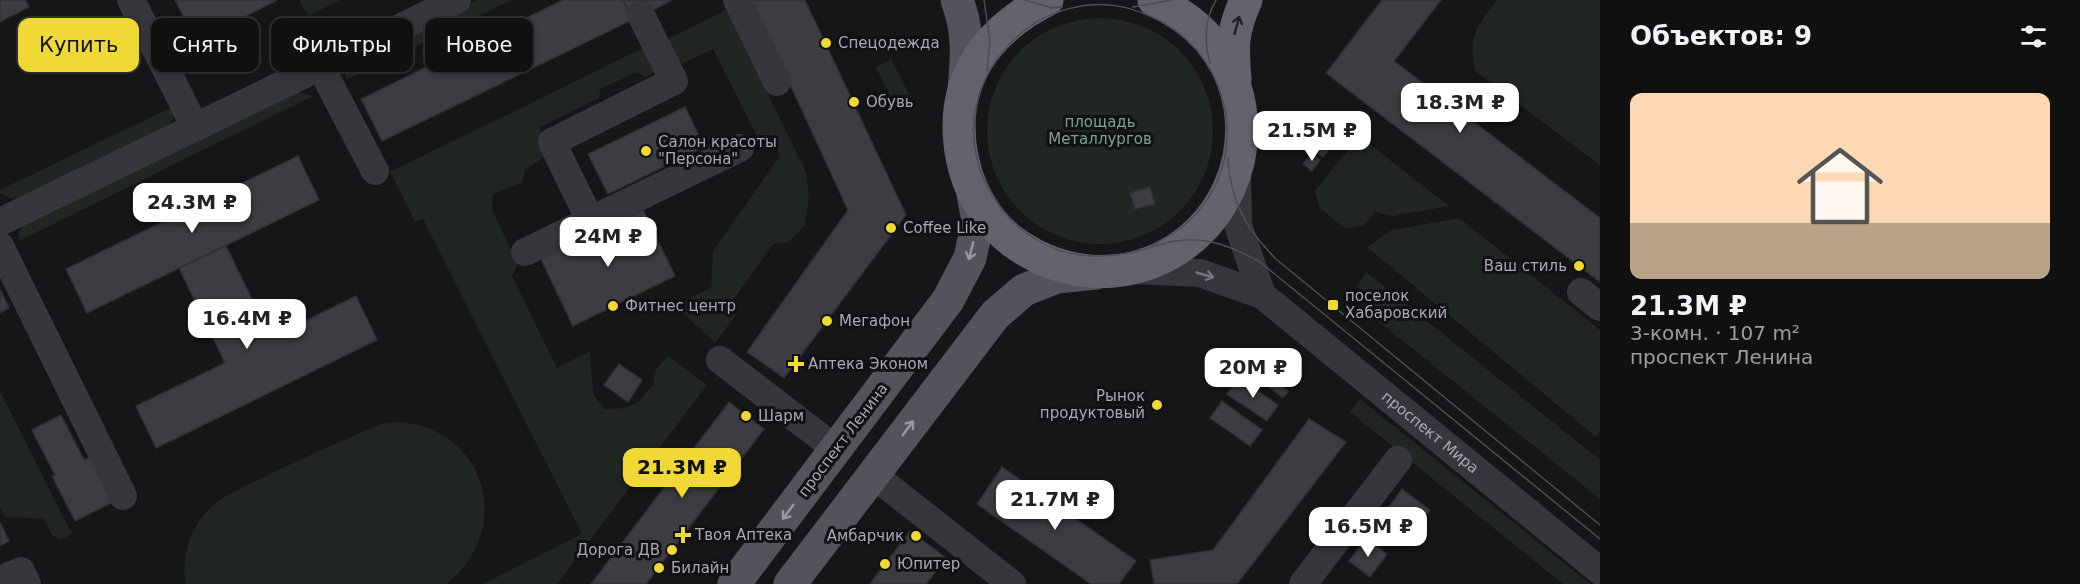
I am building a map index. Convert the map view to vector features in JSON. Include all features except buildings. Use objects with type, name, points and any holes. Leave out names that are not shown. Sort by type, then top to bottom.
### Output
[{"type":"highway","points":[[1047,0],[1026,10],[1005,26],[987,45],[974,67],[964,92],[959,117],[959,143],[964,169],[973,194],[987,216],[1025,251],[1049,263],[1074,270],[1113,271],[1151,262],[1174,251],[1196,235],[1213,216],[1222,201],[1237,170],[1241,144],[1242,118],[1233,50],[1235,24],[1246,0]]},
{"type":"highway","points":[[1154,0],[1175,10],[1196,26],[1214,45],[1237,92]]},
{"type":"main road","points":[[957,0],[965,21],[968,51],[964,92]]},
{"type":"main road","name":"проспект Ленина","points":[[734,584],[948,300],[970,258],[978,221],[973,194]]},
{"type":"main road","points":[[790,584],[994,315],[1024,290],[1057,277],[1113,271]]},
{"type":"street","points":[[130,0],[195,127]]},
{"type":"street","points":[[413,21],[457,0]]},
{"type":"street","points":[[737,0],[777,81]]},
{"type":"street","points":[[590,220],[552,142],[674,81],[641,15]]},
{"type":"street","points":[[0,222],[309,72]]},
{"type":"street","points":[[324,72],[375,171]]},
{"type":"street","points":[[525,252],[740,148]]},
{"type":"street","points":[[1237,170],[1238,225],[1263,295]]},
{"type":"street","points":[[0,246],[123,496]]},
{"type":"street","name":"проспект Мира","points":[[1113,271],[1200,273],[1263,295],[1600,571]]},
{"type":"street","points":[[720,360],[836,449]]},
{"type":"street","points":[[1303,584],[1398,460]]},
{"type":"street","points":[[872,474],[1012,584]]},
{"type":"street","points":[[0,580],[21,571],[27,584]]},
{"type":"green space","points":[[299,0],[340,0],[308,16]]},
{"type":"green space","points":[[477,0],[512,0],[475,18],[440,18]]},
{"type":"green space","points":[[1497,0],[1600,0],[1600,165],[1475,71],[1473,49],[1476,32]]},
{"type":"green space","points":[[726,10],[806,172],[809,199],[805,225],[789,242],[773,244],[733,300],[735,316],[715,343],[675,305],[711,288],[713,251],[780,156],[775,145],[761,144],[713,49],[675,67],[662,42]]},
{"type":"green space","name":"площадь Металлургов","points":[[1089,18],[1111,18],[1143,26],[1153,31],[1172,43],[1188,59],[1205,88],[1211,109],[1213,131],[1211,153],[1205,174],[1188,203],[1172,219],[1143,236],[1111,244],[1089,244],[1057,236],[1047,231],[1028,219],[1012,203],[995,174],[987,142],[987,120],[995,88],[1000,78],[1012,59],[1028,43],[1057,26]]},
{"type":"green space","points":[[425,25],[425,42],[413,48],[413,31]]},
{"type":"green space","points":[[647,46],[659,70],[645,77],[637,72],[600,89],[599,98],[540,127],[546,156],[525,170],[522,183],[493,194],[492,210],[518,264],[512,276],[557,368],[590,351],[593,394],[605,409],[625,408],[638,402],[653,385],[656,369],[668,356],[707,385],[557,584],[483,584],[582,534],[423,219],[415,222],[390,172]]},
{"type":"green space","points":[[891,59],[913,102],[897,110],[876,67]]},
{"type":"green space","points":[[346,72],[363,72],[346,80]]},
{"type":"green space","points":[[299,92],[313,96],[19,241],[18,234],[24,224]]},
{"type":"green space","points":[[172,107],[174,117],[169,124],[22,197],[10,198],[0,193],[0,190]]},
{"type":"green space","points":[[1359,136],[1449,206],[1393,216],[1375,212],[1364,225],[1346,229],[1319,207],[1315,191]]},
{"type":"green space","points":[[1459,218],[1600,330],[1600,431],[1596,437],[1367,247],[1392,230]]},
{"type":"green space","points":[[1366,272],[1600,460],[1600,499],[1363,309],[1373,300],[1357,287]]},
{"type":"green space","points":[[0,392],[72,534],[60,540],[52,535],[44,519],[5,517],[0,507]]},
{"type":"green space","points":[[1360,399],[1590,584],[1563,584],[1350,412]]},
{"type":"green space","points":[[395,422],[426,428],[451,441],[470,460],[481,484],[485,510],[480,536],[468,562],[446,584],[186,584],[186,555],[191,536],[207,511],[218,501],[238,489],[319,451],[381,424]]},
{"type":"tram line","points":[[984,0],[990,42],[987,71]]},
{"type":"tram line","points":[[1025,0],[1052,8],[1062,7]]},
{"type":"tram line","points":[[1133,7],[1172,0]]},
{"type":"tram line","points":[[1210,63],[1206,31],[1209,15],[1216,0]]},
{"type":"tram line","points":[[1146,249],[1154,245],[1169,236],[1189,221],[1201,208],[1217,182],[1225,155],[1227,127],[1223,100],[1213,74],[1197,50],[1176,31],[1150,16],[1112,5],[1079,6],[1055,13],[1032,25],[1006,48],[990,69],[976,106],[974,136],[980,170],[995,201],[1018,226],[1032,237],[1058,250],[1085,256],[1128,253],[1142,250],[1149,248],[1168,242],[1189,240],[1221,244],[1260,262],[1600,539]]},
{"type":"tram line","points":[[1228,158],[1236,201],[1256,237],[1276,259],[1600,525]]},
{"type":"place","name":"Спецодежда","points":[[826,43]]},
{"type":"place","name":"Обувь","points":[[854,102]]},
{"type":"place","name":"Салон красоты \"Персона\"","points":[[646,151]]},
{"type":"place","name":"Coffee Like","points":[[891,228]]},
{"type":"place","name":"Ваш стиль","points":[[1579,266]]},
{"type":"place","name":"поселок Хабаровский","points":[[1333,305]]},
{"type":"place","name":"Фитнес центр","points":[[613,306]]},
{"type":"place","name":"Мегафон","points":[[827,321]]},
{"type":"place","name":"Аптека Эконом","points":[[796,364]]},
{"type":"place","name":"Рынок продуктовый","points":[[1157,405]]},
{"type":"place","name":"Шарм","points":[[746,416]]},
{"type":"place","name":"Твоя Аптека","points":[[683,535]]},
{"type":"place","name":"Амбарчик","points":[[916,536]]},
{"type":"place","name":"Дорога ДВ","points":[[672,550]]},
{"type":"place","name":"Юпитер","points":[[885,564]]},
{"type":"place","name":"Билайн","points":[[659,568]]}]
